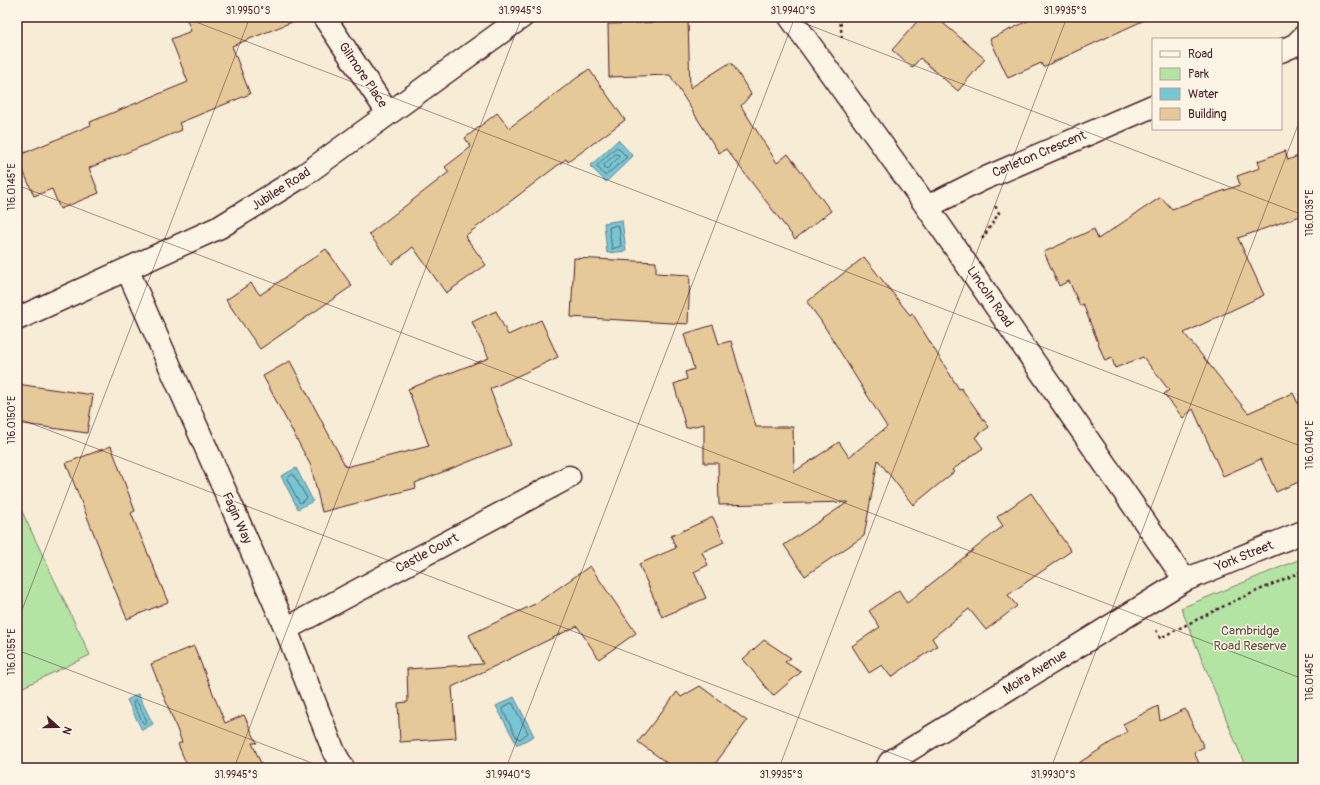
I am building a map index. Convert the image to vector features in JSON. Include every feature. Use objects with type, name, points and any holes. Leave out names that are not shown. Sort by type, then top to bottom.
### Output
[{"type":"street","name":"Gilmore Place","points":[[324,17],[388,112]]},
{"type":"street","name":"Jubilee Road","points":[[17,319],[220,227],[304,175],[388,112],[522,17]]},
{"type":"street","name":"Lincoln Road","points":[[790,17],[927,206],[1185,580]]},
{"type":"street","points":[[1282,50],[1295,45],[1303,37]]},
{"type":"street","name":"Carleton Crescent","points":[[927,206],[981,180],[1152,106]]},
{"type":"street","name":"Fagin Way","points":[[127,269],[286,628],[334,752],[343,768]]},
{"type":"street","name":"Castle Court","points":[[286,628],[569,477]]},
{"type":"street","name":"York Street","points":[[1185,580],[1303,532]]},
{"type":"street","name":"Moira Avenue","points":[[887,768],[890,762],[1185,580]]},
{"type":"green space","points":[[17,501],[90,655],[17,690]]},
{"type":"green space","name":"Cambridge Road Reserve","points":[[1303,558],[1303,768],[1246,768],[1181,608]]},
{"type":"water","points":[[618,140],[633,156],[606,182],[590,166]]},
{"type":"water","points":[[622,220],[626,251],[607,253],[604,223]]},
{"type":"water","points":[[296,468],[313,501],[298,509],[281,476]]},
{"type":"water","points":[[138,694],[153,724],[142,730],[127,700]]},
{"type":"water","points":[[514,697],[534,736],[517,745],[496,706]]},
{"type":"building","points":[[186,17],[302,18],[232,46],[250,94],[179,123],[182,130],[89,168],[99,193],[60,209],[52,189],[34,196],[17,156],[91,125],[90,122],[188,82],[171,39],[191,31]]},
{"type":"building","points":[[921,17],[936,17],[985,59],[958,91],[920,58],[912,68],[892,50]]},
{"type":"building","points":[[1036,17],[1151,17],[1043,67],[1041,63],[1008,78],[990,39]]},
{"type":"building","points":[[688,21],[690,88],[731,62],[751,94],[741,106],[777,163],[788,154],[831,211],[795,239],[726,149],[719,153],[670,75],[609,77],[608,24]]},
{"type":"building","points":[[589,69],[625,120],[568,162],[566,159],[465,236],[486,265],[446,293],[413,247],[392,264],[369,234],[449,172],[445,167],[471,147],[465,138],[497,113],[509,128]]},
{"type":"building","points":[[1285,151],[1288,160],[1303,154],[1303,215],[1238,238],[1264,295],[1184,333],[1248,413],[1293,393],[1303,414],[1303,480],[1276,492],[1261,459],[1223,476],[1193,409],[1183,418],[1164,394],[1169,390],[1143,357],[1115,368],[1112,358],[1105,361],[1083,304],[1080,306],[1069,281],[1059,286],[1044,252],[1094,229],[1098,239],[1161,197],[1172,209],[1240,185],[1237,176],[1260,168],[1258,161]]},
{"type":"building","points":[[326,249],[352,286],[260,349],[226,300],[251,283],[260,295]]},
{"type":"building","points":[[864,257],[910,315],[912,313],[959,389],[961,388],[989,427],[975,437],[983,448],[952,470],[954,472],[913,505],[878,460],[864,536],[805,576],[784,545],[848,502],[719,505],[718,463],[704,463],[704,424],[686,428],[674,384],[687,379],[685,372],[694,369],[684,334],[713,325],[719,344],[731,341],[756,427],[793,427],[794,472],[839,442],[849,457],[887,427],[821,321],[807,302]]},
{"type":"building","points":[[574,258],[656,262],[656,273],[690,275],[688,324],[571,317]]},
{"type":"building","points":[[496,311],[508,335],[541,320],[558,357],[490,389],[511,445],[415,483],[416,488],[322,512],[311,466],[263,376],[290,361],[346,467],[429,446],[408,389],[489,358],[472,322]]},
{"type":"building","points":[[17,384],[93,395],[87,433],[17,423]]},
{"type":"building","points":[[111,446],[135,511],[131,513],[168,602],[127,619],[66,463]]},
{"type":"building","points":[[1031,493],[1071,551],[1008,595],[1017,606],[986,630],[969,609],[932,638],[937,646],[891,677],[882,665],[869,673],[852,646],[880,627],[869,611],[899,590],[907,603],[1003,526],[997,517]]},
{"type":"building","points":[[713,517],[724,542],[702,552],[708,565],[694,572],[706,598],[662,617],[639,564],[676,548],[671,536]]},
{"type":"building","points":[[590,566],[636,633],[599,659],[577,626],[452,687],[456,738],[400,742],[398,703],[408,702],[407,669],[483,664],[469,635],[537,603]]},
{"type":"building","points":[[764,640],[791,658],[785,662],[801,672],[773,696],[743,659]]},
{"type":"building","points":[[194,646],[225,723],[244,715],[257,743],[252,743],[263,768],[188,768],[178,744],[182,742],[151,664]]},
{"type":"building","points":[[700,686],[747,721],[712,768],[674,768],[638,742],[677,692],[681,697]]},
{"type":"building","points":[[1158,706],[1160,721],[1185,709],[1204,747],[1194,752],[1201,768],[1071,768],[1127,732],[1123,724]]}]
